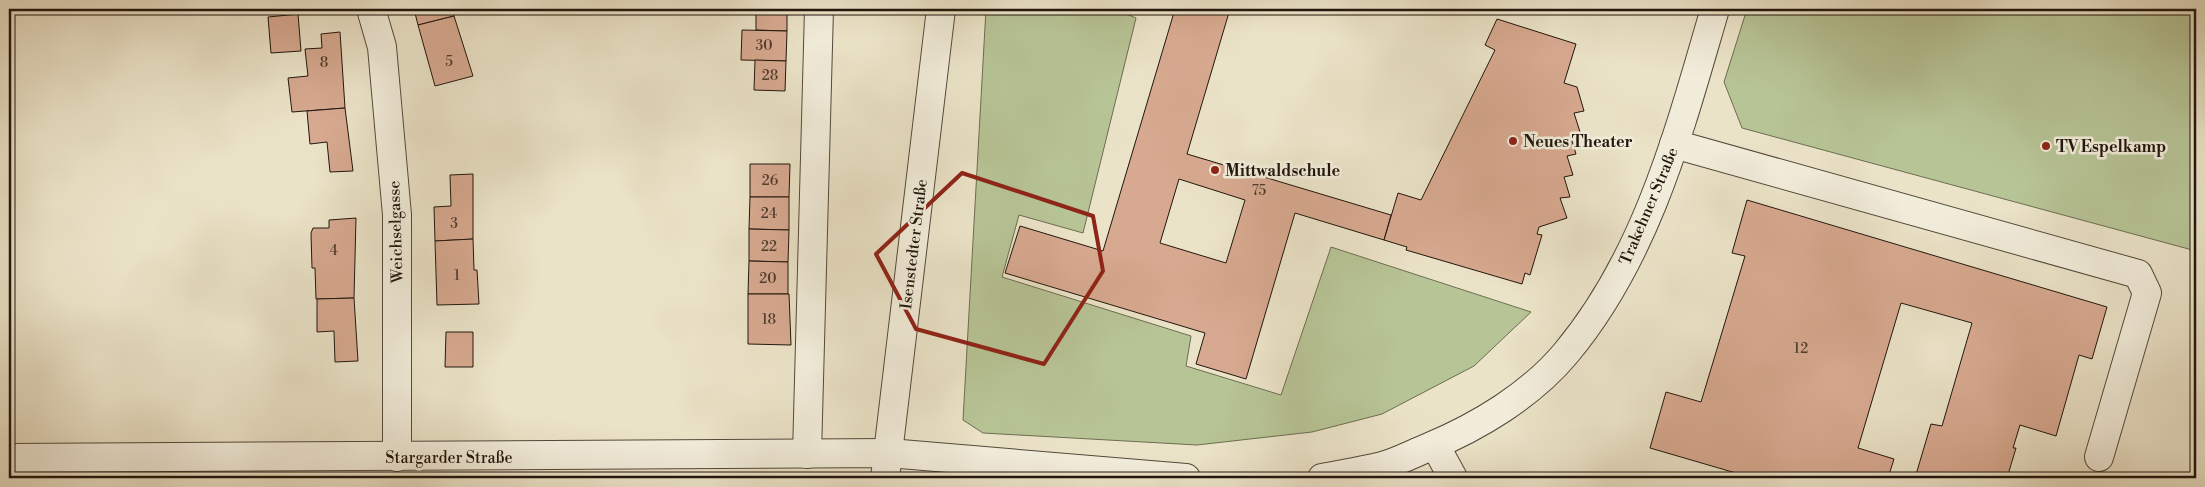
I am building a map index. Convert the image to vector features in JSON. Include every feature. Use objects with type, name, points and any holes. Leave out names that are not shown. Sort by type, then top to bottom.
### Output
[{"type":"street","name":"Weichselgasse","points":[[371,9],[382,47],[397,215],[397,457]]},
{"type":"street","points":[[807,454],[819,9]]},
{"type":"street","name":"Isenstedter Straße","points":[[887,466],[941,9]]},
{"type":"street","name":"Trakehner Straße","points":[[1322,478],[1383,466],[1462,433],[1525,393],[1566,354],[1600,308],[1638,238],[1674,144],[1716,9]]},
{"type":"street","points":[[1674,144],[2138,274],[2147,293],[2099,457]]},
{"type":"street","points":[[1435,445],[1453,478]]},
{"type":"street","name":"Stargarder Straße","points":[[9,458],[807,454],[887,466]]},
{"type":"street","points":[[887,466],[1186,478]]},
{"type":"highlighted area","points":[[962,173],[1093,216],[1103,271],[1044,364],[916,329],[876,254]]},
{"type":"green space","points":[[986,9],[1114,9],[1136,18],[1083,233],[1019,215],[1002,277],[1191,336],[1186,366],[1281,395],[1331,247],[1531,312],[1474,366],[1382,414],[1312,432],[1197,445],[983,433],[963,420]]},
{"type":"green space","name":"TV Espelkamp","points":[[1747,9],[2196,9],[2196,251],[1742,128],[1724,82]]},
{"type":"building","points":[[414,9],[452,9],[454,16],[418,25]]},
{"type":"building","points":[[756,9],[787,9],[787,31],[756,30]]},
{"type":"building","points":[[1175,9],[1230,9],[1187,154],[1391,215],[1384,240],[1295,213],[1246,379],[1196,364],[1205,333],[1005,273],[1020,226],[1103,251]],"holes":[[[1179,179],[1245,200],[1226,263],[1160,243]]]},
{"type":"building","points":[[298,14],[301,51],[271,53],[268,17]]},
{"type":"building","points":[[454,16],[473,76],[435,86],[418,25]]},
{"type":"building","points":[[1497,19],[1576,44],[1564,83],[1577,87],[1584,111],[1574,113],[1580,132],[1570,134],[1576,154],[1567,156],[1573,175],[1564,177],[1570,197],[1560,198],[1567,218],[1539,227],[1537,234],[1542,235],[1530,275],[1525,273],[1522,284],[1406,250],[1407,247],[1384,240],[1398,193],[1421,200],[1495,50],[1485,45]]},
{"type":"building","points":[[742,30],[787,31],[786,61],[741,60]]},
{"type":"building","points":[[340,32],[345,108],[292,112],[288,78],[308,76],[305,49],[322,48],[321,34]]},
{"type":"building","points":[[755,60],[786,61],[785,91],[754,90]]},
{"type":"building","points":[[345,108],[353,171],[330,172],[327,142],[310,144],[307,111]]},
{"type":"building","points":[[750,164],[790,164],[789,197],[750,197]]},
{"type":"building","points":[[473,174],[473,239],[435,241],[434,207],[451,206],[450,175]]},
{"type":"building","points":[[750,197],[789,197],[789,230],[749,229]]},
{"type":"building","points":[[1747,200],[2107,307],[2092,359],[2079,355],[2056,436],[2020,425],[2013,448],[2016,448],[2007,478],[1915,478],[1931,424],[1942,426],[1972,323],[1901,303],[1858,448],[1894,459],[1888,478],[1753,478],[1650,448],[1666,392],[1701,402],[1745,256],[1732,253]]},
{"type":"building","points":[[356,218],[354,298],[316,299],[315,268],[312,268],[311,233],[313,228],[329,228],[329,220]]},
{"type":"building","points":[[749,229],[789,230],[788,262],[749,261]]},
{"type":"building","points":[[473,239],[474,270],[477,270],[479,304],[437,305],[435,241]]},
{"type":"building","points":[[749,261],[788,262],[788,294],[748,294]]},
{"type":"building","points":[[748,294],[789,294],[791,345],[748,344]]},
{"type":"building","points":[[354,298],[358,361],[335,362],[334,331],[317,332],[317,299]]},
{"type":"building","points":[[446,332],[473,332],[473,367],[445,367]]},
{"type":"place","name":"Neues Theater","points":[[1513,141]]},
{"type":"place","name":"TV Espelkamp","points":[[2046,146]]},
{"type":"place","name":"Mittwaldschule","points":[[1215,170]]}]
